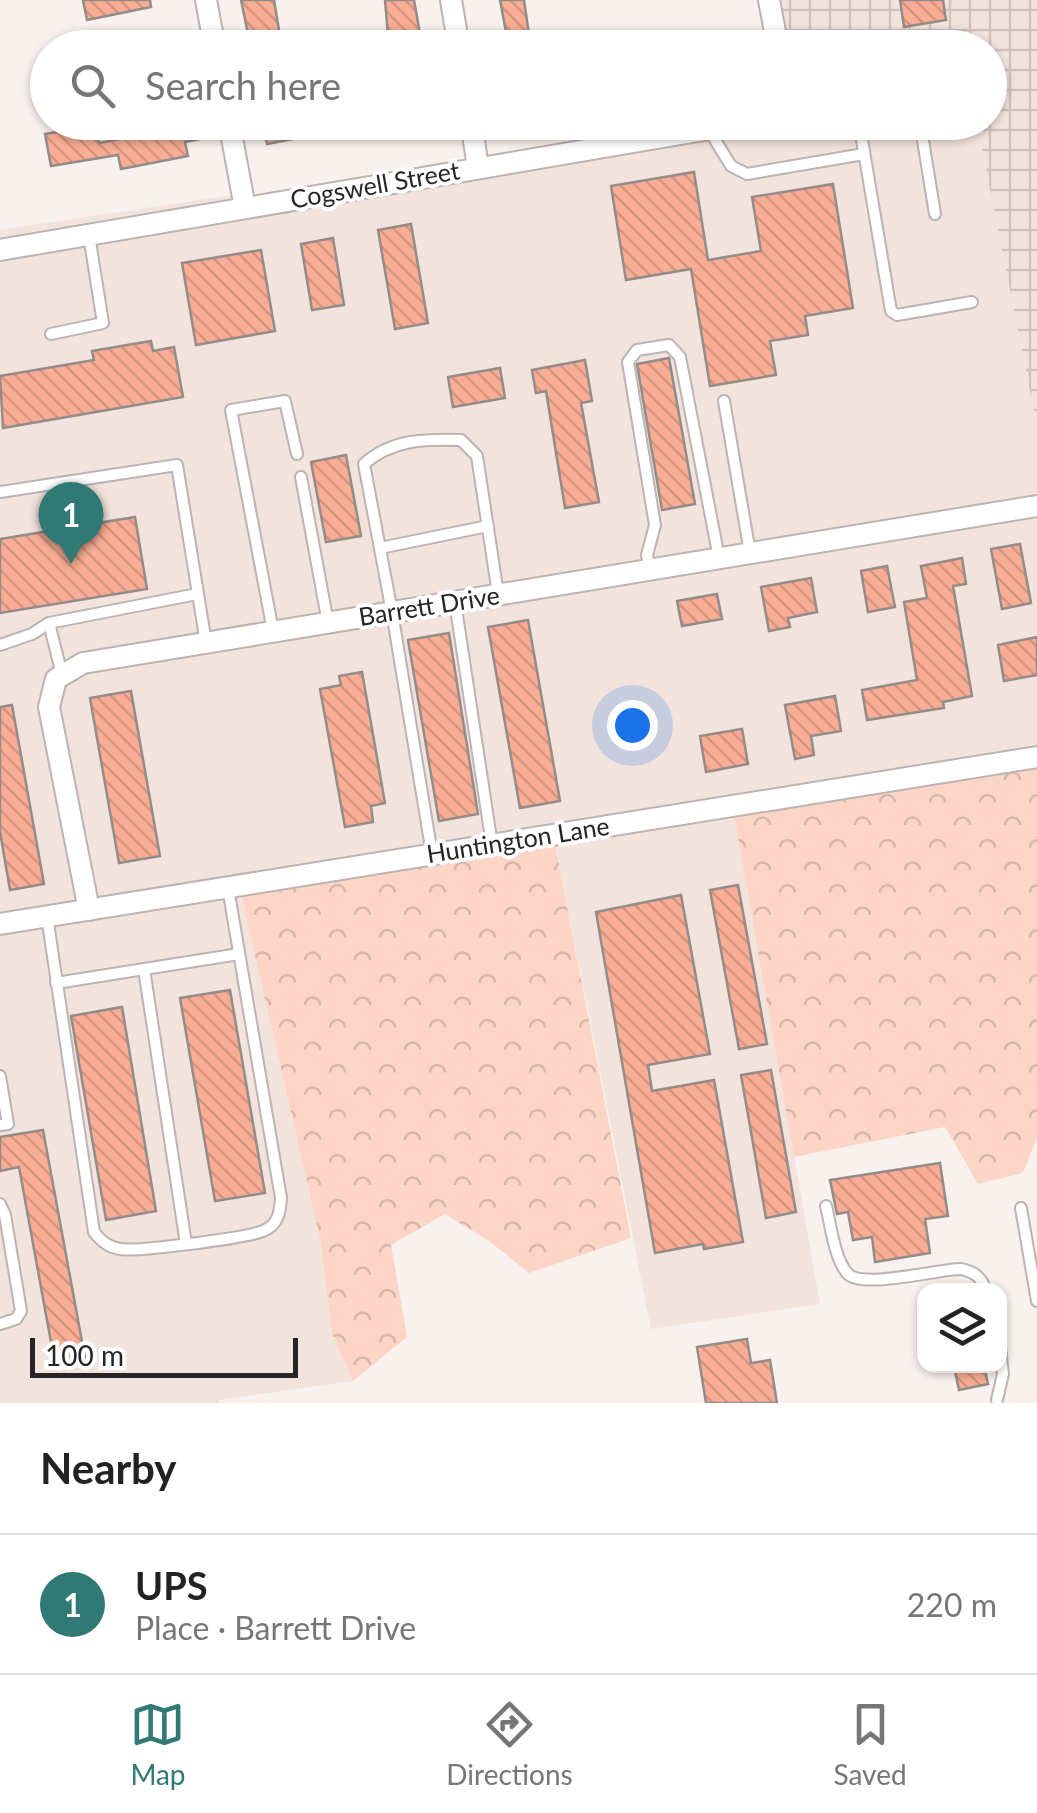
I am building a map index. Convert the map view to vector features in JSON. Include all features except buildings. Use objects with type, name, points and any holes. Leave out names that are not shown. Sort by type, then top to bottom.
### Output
[{"type":"street","points":[[206,0],[212,30]]},
{"type":"street","points":[[451,0],[456,30]]},
{"type":"street","points":[[770,0],[775,30]]},
{"type":"street","points":[[232,140],[245,208]]},
{"type":"street","points":[[474,140],[478,167]]},
{"type":"street","name":"Cogswell Street","points":[[0,250],[646,140]]},
{"type":"street","name":"Barrett Drive","points":[[62,676],[82,663],[1037,506]]},
{"type":"street","points":[[62,676],[56,679],[49,708],[89,910]]},
{"type":"street","name":"Huntington Lane","points":[[0,924],[1037,757]]},
{"type":"lane","points":[[714,140],[731,166],[747,174],[864,154]]},
{"type":"lane","points":[[862,140],[891,311],[898,314],[972,302]]},
{"type":"lane","points":[[923,140],[935,214]]},
{"type":"lane","points":[[51,334],[104,323],[89,235]]},
{"type":"lane","points":[[650,570],[648,555],[655,525],[628,362],[637,350],[669,345],[680,357],[719,558]]},
{"type":"lane","points":[[273,632],[231,410],[285,400],[296,454]]},
{"type":"lane","points":[[724,401],[750,553]]},
{"type":"lane","points":[[432,854],[364,464],[380,449],[424,439],[462,440],[478,456],[498,594]]},
{"type":"lane","points":[[0,492],[176,465],[206,643]]},
{"type":"lane","points":[[301,477],[328,622]]},
{"type":"lane","points":[[380,548],[488,526]]},
{"type":"lane","points":[[0,645],[32,634],[49,623],[198,594]]},
{"type":"lane","points":[[455,602],[492,845]]},
{"type":"lane","points":[[49,623],[62,676]]},
{"type":"lane","points":[[47,916],[94,1232],[108,1246],[122,1250],[186,1244],[263,1231],[280,1214],[228,887]]},
{"type":"lane","points":[[56,983],[239,954]]},
{"type":"lane","points":[[144,969],[186,1244]]},
{"type":"lane","points":[[0,1076],[8,1124],[0,1125]]},
{"type":"lane","points":[[0,1204],[20,1300],[16,1319],[0,1324]]},
{"type":"lane","points":[[826,1206],[841,1261],[854,1279],[962,1269],[972,1272],[983,1283]]},
{"type":"lane","points":[[1021,1208],[1037,1301]]},
{"type":"lane","points":[[983,1403],[998,1402],[1003,1373]]},
{"type":"shaded area","points":[[780,0],[1037,0],[1037,427],[980,140],[1007,140],[1007,30],[786,30]]},
{"type":"shaded area","points":[[703,140],[980,140],[1037,427],[1037,496],[46,677],[39,709],[77,902],[0,915],[0,260]]},
{"type":"shaded area","points":[[232,195],[233,201],[0,241],[0,230]]},
{"type":"shaded area","points":[[1037,515],[1037,747],[97,899],[59,707],[65,685],[86,672]]},
{"type":"shaded area","points":[[734,815],[820,1304],[651,1329],[555,844]]},
{"type":"shaded area","points":[[241,894],[320,1239],[332,1334],[353,1381],[219,1403],[0,1403],[0,934]]},
{"type":"green space","points":[[1037,766],[1037,1137],[1023,1173],[978,1184],[945,1127],[794,1157],[734,815]]},
{"type":"green space","points":[[555,844],[631,1238],[529,1273],[489,1241],[445,1214],[391,1245],[407,1337],[353,1381],[332,1334],[320,1239],[241,894]]},
{"type":"place","name":"UPS","points":[[71,564]]}]
